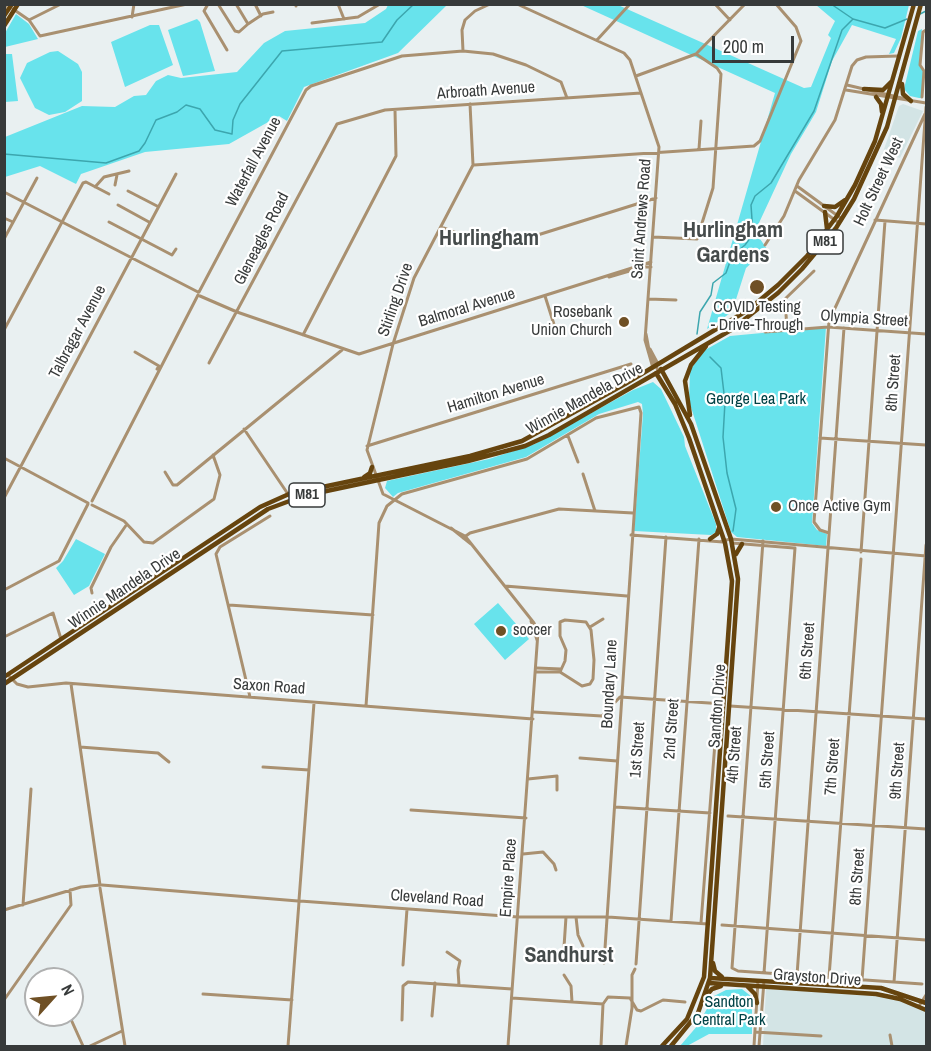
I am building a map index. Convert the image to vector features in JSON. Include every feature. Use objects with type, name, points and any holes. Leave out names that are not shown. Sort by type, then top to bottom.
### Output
[{"type":"main road","name":"Winnie Mandela Drive","points":[[8,677],[250,519],[292,500],[525,446],[731,330],[786,286],[817,252],[868,172],[896,99],[921,4]]},
{"type":"main road","points":[[4,16],[11,7]]},
{"type":"main road","points":[[4,26],[11,7]]},
{"type":"main road","name":"Winnie Mandela Drive","points":[[4,684],[8,677],[61,639],[242,517],[289,494],[359,479],[376,479],[383,475],[490,451],[522,441],[553,426],[656,366],[759,302],[801,262],[827,229],[838,219],[878,132],[913,7]]},
{"type":"main road","points":[[864,89],[883,90],[894,78]]},
{"type":"main road","points":[[901,79],[903,94],[911,101]]},
{"type":"main road","points":[[876,97],[882,104],[878,132]]},
{"type":"main road","points":[[824,206],[835,207],[847,199]]},
{"type":"main road","points":[[825,212],[827,229]]},
{"type":"main road","points":[[692,424],[685,381],[691,365],[708,344]]},
{"type":"main road","points":[[656,366],[659,372]]},
{"type":"main road","name":"Sandton Drive","points":[[659,372],[683,421],[724,541],[732,581],[705,998],[692,1024],[671,1047]]},
{"type":"main road","name":"Sandton Drive","points":[[659,372],[692,424],[732,541],[738,588],[724,704],[713,945],[706,980],[687,1019],[662,1047]]},
{"type":"main road","points":[[643,381],[656,381],[666,389]]},
{"type":"main road","points":[[359,479],[370,473],[372,467],[383,475]]},
{"type":"main road","points":[[710,539],[717,534],[719,526]]},
{"type":"main road","points":[[735,556],[742,544]]},
{"type":"main road","points":[[713,945],[714,968],[718,975],[725,978]]},
{"type":"main road","name":"Grayston Drive","points":[[706,980],[725,978],[761,983],[884,989],[924,1004]]},
{"type":"main road","name":"Grayston Drive","points":[[706,980],[745,985],[761,983]]},
{"type":"main road","points":[[705,998],[711,989],[734,984]]},
{"type":"main road","points":[[745,985],[754,992],[757,1003]]},
{"type":"street","points":[[29,20],[61,4]]},
{"type":"street","points":[[132,17],[134,4]]},
{"type":"street","points":[[11,7],[29,20],[40,36],[188,4]]},
{"type":"street","points":[[208,4],[204,11],[226,50]]},
{"type":"street","points":[[218,4],[235,31],[239,32],[261,16],[273,12]]},
{"type":"street","points":[[236,4],[248,24]]},
{"type":"street","points":[[255,4],[261,16]]},
{"type":"street","points":[[338,4],[344,19]]},
{"type":"street","points":[[312,23],[362,16],[380,4]]},
{"type":"street","points":[[463,51],[462,30],[465,20],[475,11],[490,4]]},
{"type":"street","name":"Saint Andrews Road","points":[[517,4],[627,54],[636,76],[658,140],[659,152],[646,332],[646,350],[656,366]]},
{"type":"street","points":[[597,40],[630,4]]},
{"type":"street","points":[[714,4],[730,20]]},
{"type":"street","points":[[636,76],[696,54],[745,4]]},
{"type":"street","points":[[470,104],[474,165],[716,149],[757,144],[801,41],[796,27],[776,4]]},
{"type":"street","points":[[922,97],[925,71],[920,64],[926,30]]},
{"type":"street","name":"Waterfall Avenue","points":[[4,590],[59,561],[306,90],[402,56],[463,51],[493,54],[526,65],[561,82],[567,98]]},
{"type":"street","points":[[653,237],[689,241],[699,237],[713,188],[721,74],[717,68],[696,54]]},
{"type":"street","points":[[765,245],[784,216],[797,186],[835,120],[850,69],[857,60],[866,57],[900,57]]},
{"type":"street","points":[[846,88],[864,89],[896,99],[927,104]]},
{"type":"street","points":[[846,88],[876,97],[888,97]]},
{"type":"street","name":"Arbroath Avenue","points":[[335,126],[376,112],[641,93]]},
{"type":"street","points":[[896,99],[927,104]]},
{"type":"street","name":"8th Street","points":[[862,980],[927,104]]},
{"type":"street","points":[[303,336],[396,156],[395,110]]},
{"type":"street","name":"Holt Street West","points":[[829,533],[820,530],[814,522],[828,327],[874,220],[926,113]]},
{"type":"street","points":[[699,150],[701,121]]},
{"type":"street","name":"Gleneagles Road","points":[[210,363],[335,126]]},
{"type":"street","name":"Stirling Drive","points":[[393,500],[383,494],[372,467],[367,446],[393,344],[416,273],[474,165]]},
{"type":"street","points":[[95,186],[104,177],[129,171]]},
{"type":"street","points":[[114,185],[117,175]]},
{"type":"street","name":"Talbragar Avenue","points":[[4,498],[174,176]]},
{"type":"street","points":[[4,239],[37,178]]},
{"type":"street","points":[[4,330],[82,183],[86,182],[109,194]]},
{"type":"street","points":[[797,186],[838,219]]},
{"type":"street","points":[[795,190],[838,219]]},
{"type":"street","points":[[128,191],[157,206]]},
{"type":"street","name":"Balmoral Avenue","points":[[4,192],[237,312],[359,354],[602,278],[651,265]]},
{"type":"street","points":[[441,227],[496,248],[656,198]]},
{"type":"street","points":[[118,205],[149,222]]},
{"type":"street","points":[[4,218],[14,222]]},
{"type":"street","points":[[874,220],[927,224]]},
{"type":"street","points":[[861,552],[885,221]]},
{"type":"street","points":[[109,222],[172,255],[176,249]]},
{"type":"street","points":[[787,329],[785,299],[814,271]]},
{"type":"street","points":[[545,296],[557,334]]},
{"type":"street","points":[[649,299],[676,300]]},
{"type":"street","name":"Olympia Street","points":[[765,332],[828,327],[927,334]]},
{"type":"street","name":"6th Street","points":[[797,975],[844,328]]},
{"type":"street","name":"Saint Andrews Road","points":[[646,332],[656,366]]},
{"type":"street","points":[[165,472],[173,485],[177,486],[342,350]]},
{"type":"street","points":[[135,352],[159,366],[154,380]]},
{"type":"street","name":"Hamilton Avenue","points":[[367,446],[631,364]]},
{"type":"street","name":"Boundary Lane","points":[[568,435],[605,415],[635,406],[640,407],[604,963]]},
{"type":"street","points":[[244,429],[292,500]]},
{"type":"street","points":[[366,706],[380,518],[393,500],[402,494],[527,459],[568,435],[578,462]]},
{"type":"street","points":[[820,438],[927,445]]},
{"type":"street","points":[[4,458],[98,507],[127,524],[144,542],[153,543],[213,500],[220,475],[213,455]]},
{"type":"street","points":[[582,474],[593,511]]},
{"type":"street","points":[[393,500],[450,527],[464,537],[505,586],[627,596]]},
{"type":"street","points":[[464,537],[554,510],[633,513]]},
{"type":"street","points":[[250,697],[216,552],[270,516]]},
{"type":"street","points":[[92,593],[91,588],[111,547],[127,524]]},
{"type":"street","points":[[631,535],[926,556],[927,545]]},
{"type":"street","name":"1st Street","points":[[636,964],[666,537]]},
{"type":"street","name":"2nd Street","points":[[670,921],[699,539]]},
{"type":"street","points":[[732,541],[742,544],[763,543]]},
{"type":"street","name":"4th Street","points":[[763,543],[733,969],[764,973]]},
{"type":"street","name":"5th Street","points":[[764,973],[797,547]]},
{"type":"street","name":"9th Street","points":[[894,982],[926,556]]},
{"type":"street","name":"7th Street","points":[[829,977],[861,559]]},
{"type":"street","name":"Empire Place","points":[[505,586],[537,629],[538,645],[508,1047]]},
{"type":"street","points":[[229,605],[373,615]]},
{"type":"street","points":[[4,637],[53,613],[61,639]]},
{"type":"street","points":[[590,627],[603,620]]},
{"type":"street","points":[[536,670],[560,671],[582,686],[592,682],[594,660],[590,627],[582,621],[560,622],[560,636],[566,650],[565,661],[560,671]]},
{"type":"street","name":"Saxon Road","points":[[8,677],[17,684],[28,687],[71,684],[533,719]]},
{"type":"street","points":[[71,684],[125,1047]]},
{"type":"street","points":[[533,712],[599,716],[612,708],[620,697],[927,719]]},
{"type":"street","points":[[288,1047],[314,702]]},
{"type":"street","points":[[701,923],[710,813],[724,704]]},
{"type":"street","points":[[612,708],[621,711]]},
{"type":"street","points":[[80,747],[158,753],[169,762]]},
{"type":"street","points":[[580,758],[617,761]]},
{"type":"street","points":[[263,767],[309,770]]},
{"type":"street","points":[[528,778],[556,776],[557,790]]},
{"type":"street","points":[[23,905],[31,789]]},
{"type":"street","points":[[615,807],[710,813]]},
{"type":"street","points":[[411,810],[526,818]]},
{"type":"street","points":[[728,816],[927,829]]},
{"type":"street","points":[[523,854],[543,852],[554,864],[556,870]]},
{"type":"street","name":"Cleveland Road","points":[[4,910],[70,890],[101,887],[518,917],[638,918],[708,924]]},
{"type":"street","points":[[4,1000],[71,905],[70,890]]},
{"type":"street","points":[[403,965],[407,909]]},
{"type":"street","points":[[564,947],[566,917]]},
{"type":"street","points":[[576,917],[578,935],[583,946]]},
{"type":"street","points":[[722,925],[927,940]]},
{"type":"street","points":[[447,952],[460,961],[459,985]]},
{"type":"street","points":[[626,1047],[632,1008],[630,998],[632,975],[635,969]]},
{"type":"street","points":[[764,973],[922,984]]},
{"type":"street","points":[[564,975],[571,986],[572,1002]]},
{"type":"street","points":[[402,1020],[403,986],[408,982],[512,989]]},
{"type":"street","points":[[432,1016],[435,983]]},
{"type":"street","points":[[754,1047],[757,1003],[761,983]]},
{"type":"street","points":[[759,1047],[761,983]]},
{"type":"street","points":[[203,994],[292,1000]]},
{"type":"street","points":[[924,1004],[927,995]]},
{"type":"street","points":[[601,1047],[603,1004],[609,997],[630,998]]},
{"type":"street","points":[[512,998],[603,1004]]},
{"type":"street","points":[[630,998],[636,1008],[641,1011],[663,1000],[685,1002]]},
{"type":"street","points":[[74,1027],[83,1047]]},
{"type":"street","points":[[90,1047],[122,1031]]},
{"type":"street","points":[[755,1032],[821,1036]]},
{"type":"street","points":[[890,1035],[891,1047]]},
{"type":"shaded area","points":[[903,104],[923,111],[900,158],[883,152],[899,106]]},
{"type":"shaded area","points":[[766,989],[875,995],[919,1005],[926,1011],[926,1046],[763,1046]]},
{"type":"green space","points":[[388,5],[447,5],[398,53],[304,87],[287,121],[279,116],[229,144],[145,152],[81,174],[76,184],[40,166],[5,177],[5,137],[82,106],[115,107],[134,96],[146,95],[156,81],[168,75],[181,78],[237,72],[264,43],[285,31],[365,23],[386,9]]},
{"type":"green space","points":[[581,5],[618,5],[804,88],[811,87],[831,38],[828,35],[835,21],[816,5],[909,5],[901,38],[894,53],[889,54],[896,39],[852,25],[832,61],[816,112],[791,154],[758,225],[758,236],[767,249],[746,268],[732,312],[707,329],[775,93]]},
{"type":"green space","points":[[16,14],[29,24],[38,39],[5,47],[5,33]]},
{"type":"green space","points":[[197,19],[200,22],[215,71],[183,76],[168,30]]},
{"type":"green space","points":[[150,25],[159,25],[173,65],[125,87],[111,42]]},
{"type":"green space","points":[[922,29],[919,65],[924,73],[921,98],[919,98],[910,96],[904,89],[918,31]]},
{"type":"green space","points":[[58,51],[78,64],[82,72],[82,101],[65,112],[49,115],[35,108],[20,78],[27,63],[50,52]]},
{"type":"green space","points":[[5,54],[12,54],[18,101],[5,102]]},
{"type":"green space","name":"George Lea Park","points":[[826,327],[812,523],[817,530],[827,534],[826,546],[737,537],[731,532],[689,401],[690,370],[705,350],[730,336]]},
{"type":"green space","points":[[653,382],[661,389],[684,437],[685,446],[716,524],[716,532],[711,535],[634,531],[643,414],[642,404],[638,402],[599,414],[526,457],[398,493],[393,497],[385,488],[387,481],[489,459],[535,444],[633,390]]},
{"type":"green space","points":[[76,539],[105,554],[89,586],[74,595],[56,568]]},
{"type":"green space","name":"soccer","points":[[498,603],[529,639],[505,660],[474,624]]},
{"type":"green space","name":"Sandton Central Park","points":[[742,989],[752,997],[752,1034],[709,1034],[687,1046],[680,1046],[698,1025],[714,996],[726,990]]},
{"type":"waterway","points":[[4,154],[106,163],[139,151],[156,120],[177,112],[186,105],[200,109],[215,130],[232,134],[233,120],[240,104],[282,51],[382,42],[397,20],[414,4]]},
{"type":"waterway","points":[[831,4],[853,19],[885,28],[907,19]]},
{"type":"waterway","points":[[920,14],[926,11]]},
{"type":"waterway","points":[[697,334],[700,312],[711,295],[713,283],[726,273],[732,256],[745,245],[753,234],[751,205],[755,196],[771,183],[814,111],[842,30],[853,19]]},
{"type":"waterway","points":[[710,357],[721,368],[725,402],[723,437],[727,473],[736,509],[733,531]]},
{"type":"place","name":"COVID Testing - Drive-Through","points":[[757,287]]},
{"type":"place","name":"Rosebank Union Church","points":[[624,322]]},
{"type":"place","name":"Once Active Gym","points":[[776,507]]},
{"type":"place","name":"soccer","points":[[501,631]]},
{"type":"district","name":"Hurlingham","points":[[489,239]]},
{"type":"district","name":"Hurlingham Gardens","points":[[733,244]]},
{"type":"district","name":"Sandhurst","points":[[569,956]]}]
